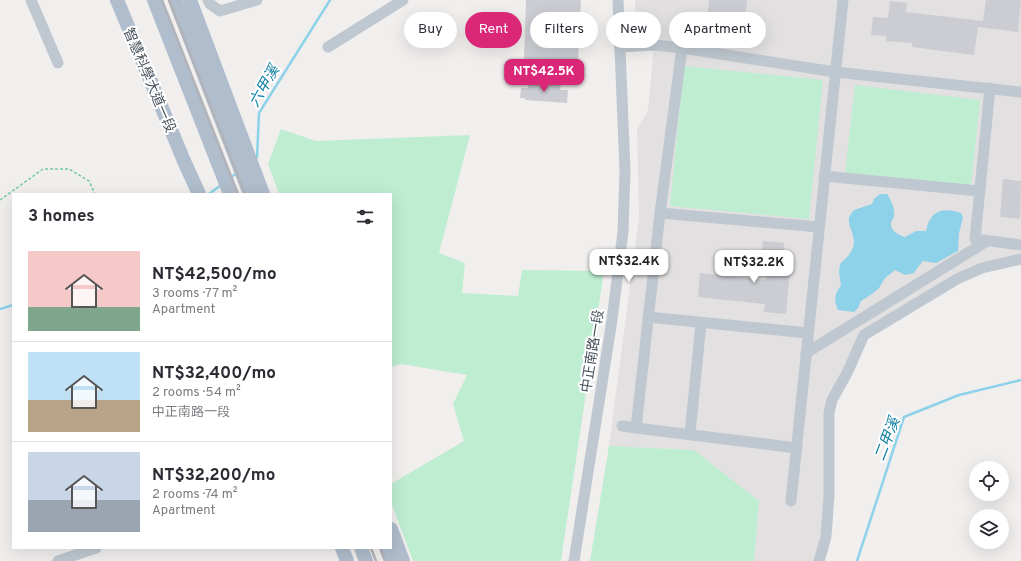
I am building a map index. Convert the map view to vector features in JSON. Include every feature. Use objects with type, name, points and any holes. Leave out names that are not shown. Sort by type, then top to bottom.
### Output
[{"type":"main road","name":"智慧科學大道一段","points":[[117,0],[199,193]]},
{"type":"main road","points":[[154,0],[230,193]]},
{"type":"main road","points":[[175,0],[211,57]]},
{"type":"main road","points":[[175,0],[227,133],[257,191]]},
{"type":"main road","points":[[190,0],[234,114],[257,191]]},
{"type":"main road","points":[[392,532],[400,560]]},
{"type":"main road","points":[[342,549],[346,561]]},
{"type":"main road","points":[[361,549],[366,561]]},
{"type":"main road","points":[[388,549],[400,560]]},
{"type":"street","points":[[31,0],[58,63]]},
{"type":"street","points":[[208,0],[210,4],[220,11],[257,0]]},
{"type":"street","points":[[328,47],[403,0]]},
{"type":"street","name":"中正南路一段","points":[[618,0],[619,12]]},
{"type":"street","points":[[791,502],[843,0]]},
{"type":"street","name":"中正南路一段","points":[[574,561],[612,320],[623,232],[625,171],[620,48]]},
{"type":"street","points":[[636,428],[660,213],[682,48],[835,72],[1021,92]]},
{"type":"street","points":[[990,88],[975,240],[1021,245]]},
{"type":"street","points":[[824,176],[979,191]]},
{"type":"street","points":[[660,213],[819,227]]},
{"type":"street","points":[[806,353],[987,241]]},
{"type":"street","points":[[819,561],[826,537],[829,495],[829,413],[832,400],[847,374],[864,335],[957,279],[982,268],[1021,259]]},
{"type":"street","points":[[648,317],[808,333]]},
{"type":"street","points":[[690,434],[701,323]]},
{"type":"street","points":[[622,426],[797,448]]},
{"type":"street","points":[[58,561],[93,549]]},
{"type":"path","points":[[0,200],[43,169],[69,169],[89,181],[95,193]]},
{"type":"shaded area","points":[[635,0],[1021,0],[1021,256],[978,265],[860,335],[832,394],[823,528],[815,561],[754,561],[759,501],[694,450],[609,446],[639,218],[637,130],[648,110],[654,48],[661,48],[661,12],[636,12]]},
{"type":"green space","points":[[684,66],[823,80],[809,219],[670,206]]},
{"type":"green space","points":[[855,85],[980,100],[971,186],[845,173]]},
{"type":"green space","points":[[281,129],[316,141],[470,135],[439,253],[465,263],[462,293],[518,296],[522,270],[604,271],[561,561],[413,561],[392,505],[392,483],[464,441],[453,404],[467,375],[401,364],[392,367],[392,193],[279,193],[268,164]]},
{"type":"green space","points":[[609,446],[694,450],[759,501],[754,561],[590,561]]},
{"type":"water","points":[[880,194],[887,194],[892,204],[894,218],[891,225],[893,230],[897,234],[905,237],[916,231],[926,231],[931,218],[938,212],[948,210],[961,213],[963,218],[959,233],[958,251],[936,263],[923,261],[914,273],[905,275],[895,270],[885,278],[879,288],[861,301],[858,308],[854,312],[838,310],[835,298],[841,286],[839,272],[840,264],[849,255],[854,244],[849,218],[854,210],[872,204],[874,199]]},
{"type":"building","points":[[526,0],[581,0],[580,12],[530,12],[530,48],[579,48],[578,62],[524,60]]},
{"type":"building","points":[[709,0],[747,0],[746,12],[708,12]]},
{"type":"building","points":[[986,0],[1021,0],[1018,32],[978,27],[974,55],[912,47],[912,43],[886,41],[886,36],[871,35],[873,17],[888,18],[890,1],[907,3],[906,12],[983,21]]},
{"type":"building","points":[[528,82],[561,84],[560,90],[568,90],[567,103],[525,100],[525,98],[520,98],[521,88],[528,88]]},
{"type":"building","points":[[1003,179],[1021,181],[1020,219],[1000,217]]},
{"type":"building","points":[[763,241],[784,243],[783,259],[791,260],[786,314],[764,312],[765,304],[698,297],[700,273],[766,280],[769,251],[762,251]]},
{"type":"waterway","name":"六甲溪","points":[[255,159],[257,157],[259,113],[330,0]]},
{"type":"waterway","name":"六甲溪","points":[[228,179],[237,173]]},
{"type":"waterway","name":"六甲溪","points":[[210,193],[221,185]]},
{"type":"waterway","name":"六甲溪","points":[[0,309],[12,305]]},
{"type":"waterway","name":"二甲溪","points":[[857,561],[904,417],[959,395],[1021,380]]},
{"type":"railway","points":[[162,0],[238,193]]},
{"type":"railway","points":[[169,0],[245,193]]},
{"type":"railway","points":[[371,549],[376,561]]},
{"type":"railway","points":[[380,549],[385,561]]}]
